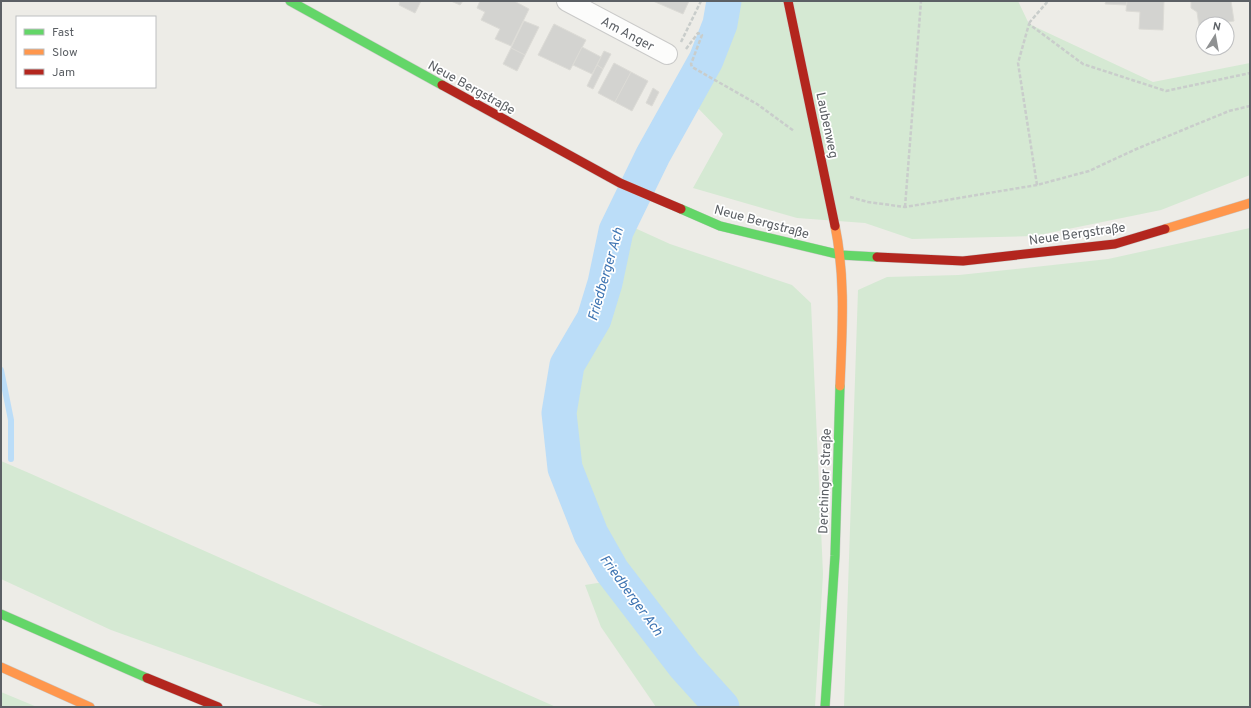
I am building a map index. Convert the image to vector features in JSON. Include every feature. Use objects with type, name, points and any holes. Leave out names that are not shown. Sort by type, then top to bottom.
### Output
[{"type":"main road","name":"Neue Bergstraße","points":[[290,1],[620,183],[720,226],[841,255],[963,261],[1115,244],[1250,203]]},
{"type":"main road","name":"Laubenweg","points":[[788,1],[841,255]]},
{"type":"main road","name":"Derchinger Straße","points":[[825,707],[835,556],[843,285],[841,255]]},
{"type":"main road","points":[[1,614],[92,655],[218,707]]},
{"type":"main road","points":[[1,667],[90,707]]},
{"type":"street","name":"Am Anger","points":[[567,1],[671,56]]},
{"type":"path","points":[[701,1],[671,56],[680,56],[698,33],[702,34],[690,64],[692,67],[757,104],[795,132]]},
{"type":"path","points":[[906,207],[921,1]]},
{"type":"path","points":[[1037,185],[1018,63],[1029,24],[1048,1]]},
{"type":"path","points":[[1029,24],[1083,64],[1166,92],[1250,73]]},
{"type":"path","points":[[828,191],[868,202],[906,207],[1037,185],[1089,171],[1134,150],[1229,111],[1250,106]]},
{"type":"green space","points":[[734,1],[1018,1],[1029,24],[1153,82],[1250,63],[1250,175],[1161,210],[1034,236],[912,239],[865,223],[797,218],[693,188],[723,134],[694,104],[714,67],[724,42],[729,29]]},
{"type":"green space","points":[[626,224],[670,244],[792,285],[811,303],[823,574],[815,707],[656,707],[601,627],[585,585],[629,578],[602,524],[576,463],[568,413],[575,370],[604,327],[610,313]]},
{"type":"green space","points":[[1250,228],[1250,707],[844,707],[858,290],[887,277],[959,275],[1108,259]]},
{"type":"green space","points":[[1,461],[556,707],[326,707],[111,630],[1,579]]},
{"type":"green space","points":[[1,692],[37,707],[1,707]]},
{"type":"building","points":[[400,1],[421,1],[415,13],[399,5]]},
{"type":"building","points":[[451,1],[463,1],[460,5]]},
{"type":"building","points":[[480,1],[514,1],[529,9],[511,46],[495,39],[500,29],[481,20],[485,12],[477,8]]},
{"type":"building","points":[[653,1],[689,1],[683,14]]},
{"type":"building","points":[[1106,1],[1127,1],[1126,5],[1105,4]]},
{"type":"building","points":[[1127,1],[1164,1],[1163,30],[1139,29],[1140,12],[1126,11]]},
{"type":"building","points":[[1191,1],[1231,1],[1233,16],[1198,16],[1197,12],[1191,8]]},
{"type":"building","points":[[524,21],[539,27],[525,55],[511,48]]},
{"type":"building","points":[[554,24],[586,40],[570,70],[538,55]]},
{"type":"building","points":[[582,47],[601,57],[592,74],[573,65]]},
{"type":"building","points":[[511,48],[525,55],[517,71],[503,64]]},
{"type":"building","points":[[604,51],[611,54],[603,69],[597,65]]},
{"type":"building","points":[[614,63],[631,72],[615,102],[598,93]]},
{"type":"building","points":[[597,65],[603,69],[593,89],[587,86]]},
{"type":"building","points":[[631,72],[648,81],[632,111],[615,102]]},
{"type":"building","points":[[653,88],[659,92],[652,106],[646,103]]},
{"type":"waterway","name":"Friedberger Ach","points":[[722,707],[685,666],[612,571],[591,534],[565,468],[559,413],[567,365],[594,319],[605,283],[616,231],[653,155],[706,60],[720,24],[724,1]]},
{"type":"waterway","points":[[1,370],[11,420],[11,459]]},
{"type":"traffic: fast","points":[[290,1],[442,85]]},
{"type":"traffic: fast","points":[[681,209],[720,226],[841,255],[877,257]]},
{"type":"traffic: fast","points":[[825,707],[835,556],[840,386]]},
{"type":"traffic: fast","points":[[1,614],[147,678]]},
{"type":"traffic: slow","points":[[1165,229],[1250,203]]},
{"type":"traffic: slow","points":[[835,226],[841,266],[842,286],[840,386]]},
{"type":"traffic: slow","points":[[1,667],[90,707]]},
{"type":"traffic: jam","points":[[788,1],[835,226]]},
{"type":"traffic: jam","points":[[442,85],[620,183],[681,209]]},
{"type":"traffic: jam","points":[[877,257],[963,261],[1115,244],[1165,229]]},
{"type":"traffic: jam","points":[[147,678],[218,707]]}]
